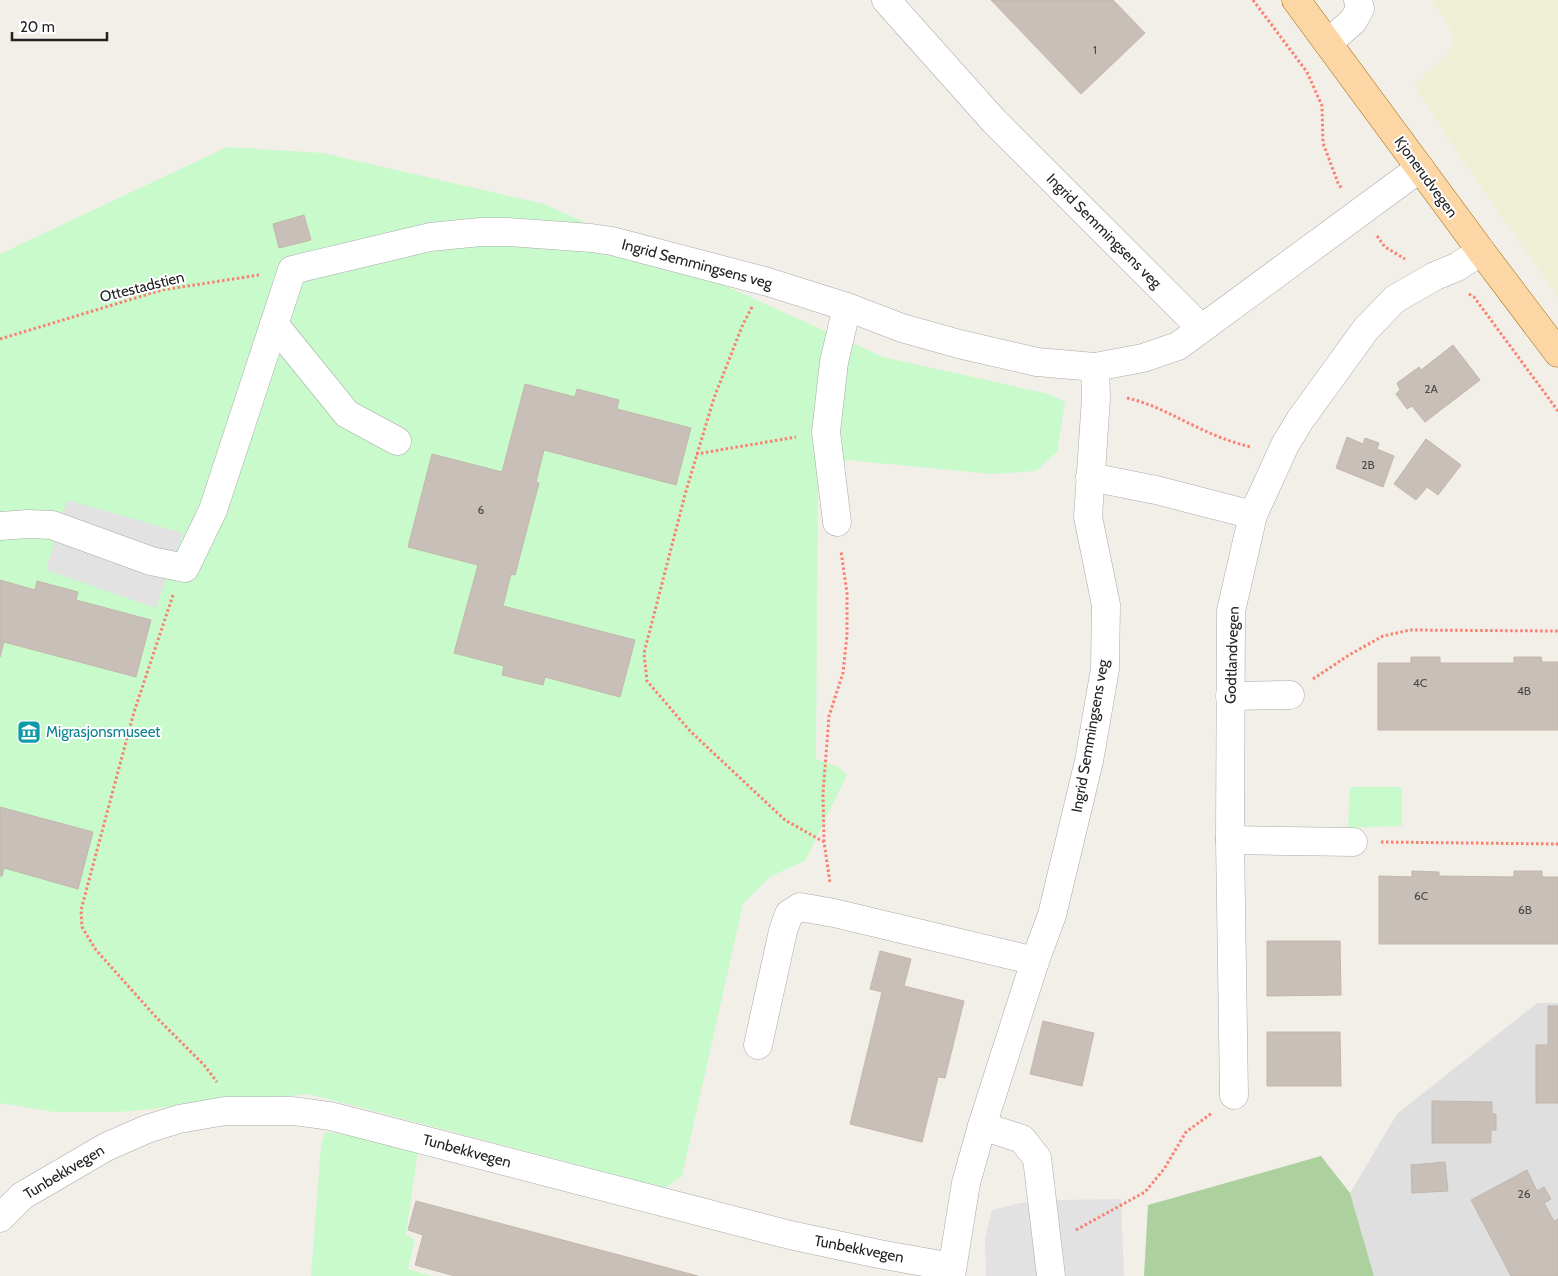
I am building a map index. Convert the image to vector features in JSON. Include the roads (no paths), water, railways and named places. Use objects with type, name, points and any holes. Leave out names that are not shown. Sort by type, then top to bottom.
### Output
[{"type":"main road","name":"Kjonerudvegen","points":[[1296,0],[1480,251],[1558,353]]},
{"type":"street","name":"Ingrid Semmingsens veg","points":[[886,0],[994,121],[1201,328]]},
{"type":"street","points":[[1328,43],[1353,21],[1360,9],[1358,0]]},
{"type":"street","name":"Ingrid Semmingsens veg","points":[[274,324],[292,270],[430,236],[508,232],[612,241],[768,282],[847,307],[902,328],[959,344],[1037,362],[1095,366],[1143,358],[1178,346],[1360,214],[1420,168]]},
{"type":"street","name":"Godtlandvegen","points":[[1234,1096],[1230,840],[1231,611],[1253,515],[1285,445],[1300,420],[1366,329],[1395,299],[1435,276],[1457,267],[1480,251]]},
{"type":"street","points":[[837,522],[826,432],[834,362],[847,307]]},
{"type":"street","points":[[274,324],[347,414],[398,441]]},
{"type":"street","points":[[0,526],[52,525],[151,561],[184,568],[213,510],[274,324]]},
{"type":"street","name":"Ingrid Semmingsens veg","points":[[1035,961],[1052,915],[1068,850],[1089,761],[1105,669],[1106,605],[1088,517],[1096,398],[1095,366]]},
{"type":"street","points":[[1090,477],[1156,490],[1253,515]]},
{"type":"street","points":[[1230,696],[1290,695]]},
{"type":"street","points":[[1230,840],[1353,842]]},
{"type":"street","points":[[758,1045],[783,931],[790,914],[800,907],[834,913],[1035,961]]},
{"type":"street","name":"Tunbekkvegen","points":[[0,1218],[22,1196],[106,1147],[147,1129],[179,1119],[225,1111],[293,1111],[330,1116],[644,1196],[711,1216],[790,1236],[952,1271],[966,1183],[982,1126],[1035,961]]},
{"type":"street","points":[[982,1126],[1022,1139],[1037,1158],[1051,1276]]},
{"type":"place","name":"Migrasjonsmuseet","points":[[29,732]]}]
